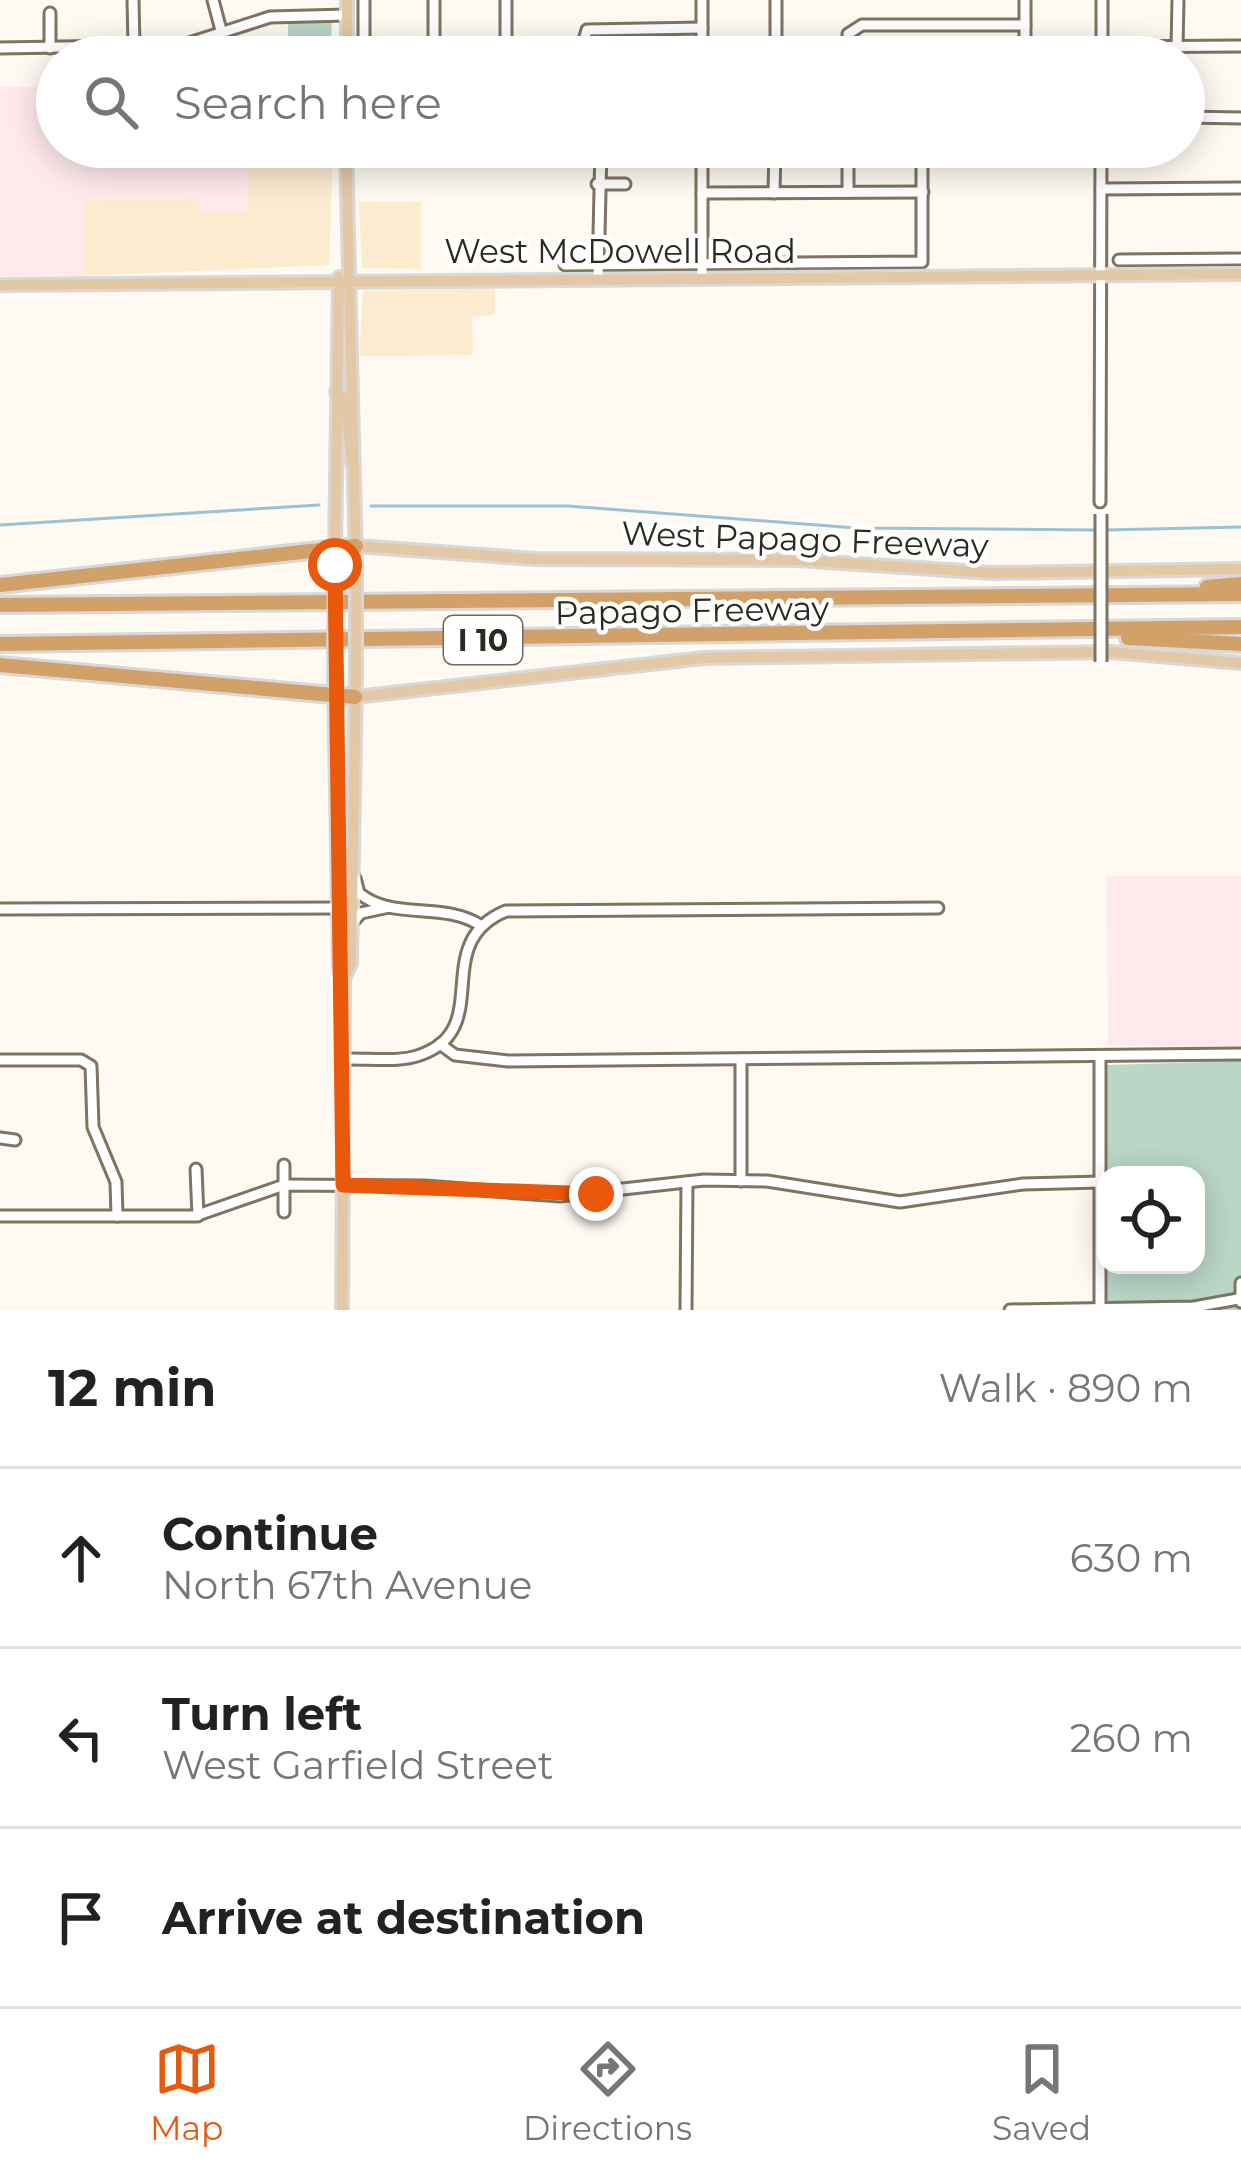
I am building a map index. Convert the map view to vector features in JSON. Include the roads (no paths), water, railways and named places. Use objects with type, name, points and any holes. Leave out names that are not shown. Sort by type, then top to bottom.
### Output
[{"type":"highway","points":[[0,585],[362,546]]},
{"type":"highway","points":[[1173,594],[1241,584]]},
{"type":"highway","name":"Papago Freeway","points":[[0,605],[1241,594]]},
{"type":"highway","name":"Papago Freeway","points":[[0,644],[1241,627]]},
{"type":"highway","points":[[1033,633],[1241,644]]},
{"type":"highway","points":[[0,664],[356,697]]},
{"type":"main road","points":[[346,36],[347,0]]},
{"type":"main road","points":[[344,979],[338,966],[353,863],[356,565],[362,546],[356,518],[346,168]]},
{"type":"main road","points":[[342,1310],[344,979],[351,963],[352,923],[345,908],[334,697],[334,518],[337,280],[346,263]]},
{"type":"main road","name":"West McDowell Road","points":[[0,285],[1241,274]]},
{"type":"main road","points":[[336,392],[345,399],[357,477]]},
{"type":"main road","name":"West Papago Freeway","points":[[362,546],[536,559],[798,560],[992,572],[1241,569]]},
{"type":"main road","points":[[356,697],[727,658],[1111,652],[1241,663]]},
{"type":"street","points":[[133,0],[134,36]]},
{"type":"street","points":[[214,0],[222,34]]},
{"type":"street","points":[[291,0],[291,15]]},
{"type":"street","points":[[364,0],[364,36]]},
{"type":"street","points":[[434,0],[434,36]]},
{"type":"street","points":[[506,0],[506,36]]},
{"type":"street","points":[[702,0],[702,36]]},
{"type":"street","points":[[776,0],[776,36]]},
{"type":"street","points":[[1025,0],[1025,36]]},
{"type":"street","points":[[1102,0],[1102,36]]},
{"type":"street","points":[[1177,36],[1178,0]]},
{"type":"street","points":[[50,13],[50,36]]},
{"type":"street","points":[[215,36],[261,19],[347,15]]},
{"type":"street","points":[[851,36],[852,28],[1025,25]]},
{"type":"street","points":[[585,36],[587,30],[702,28]]},
{"type":"street","points":[[1205,47],[1241,46]]},
{"type":"street","points":[[0,48],[36,48]]},
{"type":"street","points":[[1205,117],[1241,118]]},
{"type":"street","points":[[598,279],[599,168]]},
{"type":"street","points":[[702,168],[702,278]]},
{"type":"street","points":[[774,193],[775,168]]},
{"type":"street","points":[[848,168],[848,192]]},
{"type":"street","points":[[702,193],[922,192],[922,168]]},
{"type":"street","points":[[1101,662],[1102,168]]},
{"type":"street","points":[[597,184],[626,184]]},
{"type":"street","points":[[1102,189],[1241,188]]},
{"type":"street","name":"West McDowell Road","points":[[566,265],[922,262],[922,192]]},
{"type":"street","points":[[1119,260],[1241,259]]},
{"type":"street","points":[[353,863],[359,893],[389,907]]},
{"type":"street","points":[[352,923],[361,913],[389,907],[453,911],[479,925]]},
{"type":"street","points":[[0,909],[345,908]]},
{"type":"street","points":[[344,1059],[408,1058],[442,1042],[460,1014],[463,958],[479,925],[520,908],[938,908]]},
{"type":"street","points":[[442,1042],[464,1057],[1241,1054]]},
{"type":"street","points":[[1100,1057],[1101,1166]]},
{"type":"street","points":[[740,1059],[741,1181]]},
{"type":"street","points":[[0,1060],[89,1064],[93,1127],[116,1182],[116,1216]]},
{"type":"street","points":[[0,1138],[15,1140]]},
{"type":"street","points":[[284,1166],[284,1212]]},
{"type":"street","points":[[196,1169],[198,1216]]},
{"type":"street","points":[[0,1216],[198,1216],[284,1185],[543,1196],[741,1181],[899,1202],[1023,1184],[1097,1182]]},
{"type":"street","points":[[686,1310],[687,1182]]},
{"type":"street","points":[[1100,1274],[1100,1309]]},
{"type":"street","points":[[1010,1310],[1194,1307],[1240,1300],[1241,1283]]},
{"type":"waterway","points":[[0,525],[319,505]]},
{"type":"waterway","points":[[371,506],[568,506],[856,528],[1095,530]]},
{"type":"waterway","points":[[1105,530],[1241,527]]}]
